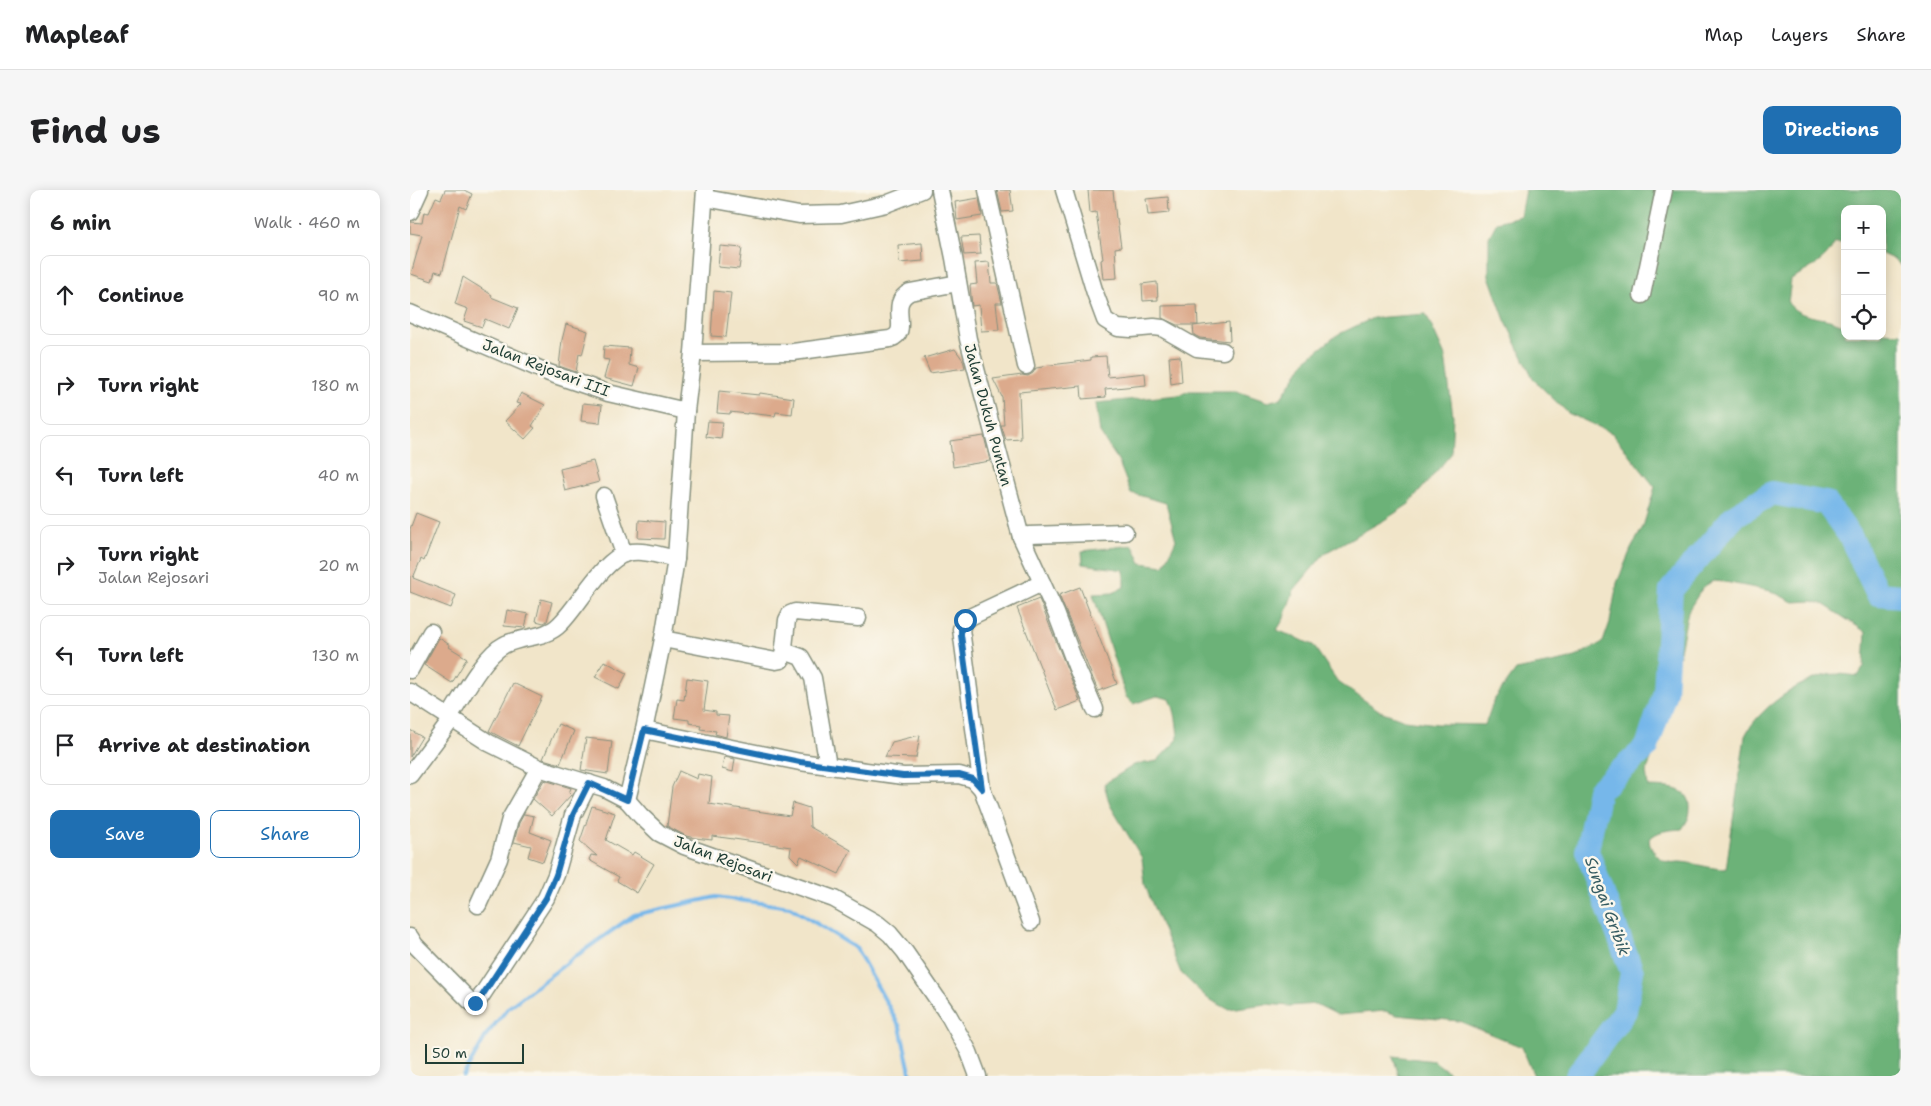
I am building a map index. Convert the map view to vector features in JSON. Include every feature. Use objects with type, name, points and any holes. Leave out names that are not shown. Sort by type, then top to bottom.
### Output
[{"type":"street","points":[[410,212],[420,190]]},
{"type":"street","points":[[627,800],[663,639],[676,559],[686,412],[693,353],[705,194],[799,215],[841,214],[886,204],[922,190]]},
{"type":"street","name":"Jalan Dukuh Puntan","points":[[940,190],[972,357],[1021,537],[1056,613],[1095,709]]},
{"type":"street","points":[[987,190],[1026,366]]},
{"type":"street","points":[[1064,190],[1104,320],[1118,328],[1162,328],[1197,348],[1223,351]]},
{"type":"street","points":[[1642,295],[1664,190]]},
{"type":"street","points":[[693,353],[793,352],[890,340],[895,338],[900,330],[899,304],[904,295],[910,292],[958,283]]},
{"type":"street","name":"Jalan Rejosari III","points":[[410,313],[549,373],[608,393],[686,412]]},
{"type":"street","points":[[604,496],[624,554]]},
{"type":"street","points":[[1021,537],[1029,535],[1125,532]]},
{"type":"street","points":[[410,776],[491,654],[506,643],[547,633],[560,624],[611,563],[624,554],[638,553],[676,559]]},
{"type":"street","points":[[1030,922],[982,789],[961,629],[965,620],[972,616],[1042,583]]},
{"type":"street","points":[[663,639],[776,662],[781,660],[784,651],[787,620],[790,614],[795,612],[858,618]]},
{"type":"street","points":[[410,670],[431,632]]},
{"type":"street","points":[[784,651],[801,657],[813,678],[828,766]]},
{"type":"street","name":"Jalan Rejosari","points":[[410,692],[489,743],[539,768],[589,783],[627,800],[659,833],[684,846],[834,899],[878,924],[890,934],[905,952],[949,1016],[978,1076]]},
{"type":"street","points":[[644,730],[828,766],[903,776],[959,775],[973,779],[982,789]]},
{"type":"street","points":[[478,905],[499,859],[510,819],[539,768]]},
{"type":"street","points":[[412,941],[471,1002],[478,1002],[546,898],[556,875],[573,815],[589,783]]},
{"type":"green space","points":[[1525,190],[1901,190],[1901,266],[1895,260],[1886,256],[1886,205],[1841,205],[1841,243],[1835,243],[1826,256],[1791,279],[1788,303],[1797,311],[1812,317],[1841,324],[1841,340],[1886,340],[1886,332],[1901,333],[1901,1076],[1534,1076],[1522,1047],[1459,1021],[1397,1015],[1385,1011],[1338,1015],[1316,1004],[1290,1006],[1266,1004],[1228,1009],[1207,998],[1181,973],[1149,896],[1145,884],[1142,858],[1110,805],[1104,784],[1134,765],[1157,761],[1178,739],[1175,713],[1170,699],[1157,696],[1133,704],[1126,697],[1093,594],[1113,593],[1124,587],[1124,570],[1083,564],[1082,551],[1133,545],[1141,563],[1164,566],[1176,540],[1166,503],[1131,493],[1118,460],[1100,433],[1096,403],[1179,395],[1189,391],[1236,391],[1268,402],[1281,398],[1306,360],[1337,335],[1373,318],[1426,314],[1445,356],[1453,416],[1451,454],[1409,504],[1325,553],[1294,590],[1283,620],[1277,630],[1313,645],[1338,682],[1380,711],[1405,720],[1437,724],[1485,725],[1494,700],[1516,670],[1566,660],[1603,642],[1610,622],[1617,583],[1631,549],[1643,527],[1655,487],[1612,433],[1568,413],[1534,380],[1505,320],[1489,276],[1489,237],[1497,222],[1520,216]],"holes":[[[1713,581],[1771,591],[1793,602],[1812,601],[1823,604],[1866,632],[1864,667],[1858,676],[1831,674],[1804,683],[1769,706],[1751,726],[1745,736],[1726,869],[1668,862],[1656,854],[1649,840],[1659,832],[1682,829],[1690,813],[1689,800],[1681,791],[1675,789],[1648,787],[1646,772],[1657,745],[1674,680],[1688,611],[1703,587]]]},
{"type":"green space","points":[[1393,1056],[1434,1061],[1454,1076],[1399,1076]]},
{"type":"building","points":[[445,190],[464,190],[472,194],[466,209],[460,206],[442,273],[435,271],[432,281],[411,274],[422,235],[410,233],[410,222],[422,223],[424,212],[429,213],[436,197],[441,199]]},
{"type":"building","points":[[997,190],[1010,190],[1013,211],[1002,212]]},
{"type":"building","points":[[1088,190],[1113,190],[1121,247],[1115,248],[1117,278],[1103,279],[1101,260],[1103,259],[1096,212],[1090,213]]},
{"type":"building","points":[[1168,197],[1169,213],[1148,215],[1146,199]]},
{"type":"building","points":[[979,198],[982,216],[957,220],[955,202]]},
{"type":"building","points":[[979,236],[981,254],[964,255],[961,237]]},
{"type":"building","points":[[922,243],[923,261],[899,263],[898,245]]},
{"type":"building","points":[[720,246],[742,248],[739,269],[718,267]]},
{"type":"building","points":[[989,262],[991,283],[997,283],[1002,303],[996,303],[999,330],[981,331],[979,305],[972,306],[970,285],[977,284],[975,263]]},
{"type":"building","points":[[463,277],[492,295],[491,297],[518,308],[509,329],[485,319],[482,327],[464,321],[468,309],[455,304]]},
{"type":"building","points":[[1157,282],[1158,300],[1143,301],[1142,284]]},
{"type":"building","points":[[714,291],[731,293],[726,337],[711,336]]},
{"type":"building","points":[[1197,305],[1198,325],[1177,325],[1162,318],[1162,306]]},
{"type":"building","points":[[1229,322],[1230,341],[1200,338],[1194,335],[1193,326]]},
{"type":"building","points":[[566,324],[588,331],[582,355],[579,354],[576,372],[559,366]]},
{"type":"building","points":[[604,346],[630,348],[629,365],[639,368],[634,386],[604,378],[609,360],[603,359]]},
{"type":"building","points":[[955,349],[963,360],[965,368],[930,373],[924,358]]},
{"type":"building","points":[[1106,356],[1108,377],[1145,373],[1146,385],[1105,389],[1106,397],[1082,399],[1081,386],[1019,392],[1021,439],[1006,440],[1001,425],[1004,425],[1002,397],[993,379],[1022,375],[1028,376],[1036,368],[1043,366],[1091,360],[1091,357]]},
{"type":"building","points":[[1180,356],[1182,382],[1171,384],[1169,357]]},
{"type":"building","points":[[719,391],[759,395],[760,393],[794,398],[792,414],[776,412],[775,416],[730,412],[730,414],[717,413]]},
{"type":"building","points":[[521,393],[545,405],[532,426],[535,428],[525,439],[505,421],[521,404],[516,403]]},
{"type":"building","points":[[583,403],[602,405],[600,423],[581,421]]},
{"type":"building","points":[[708,421],[723,422],[721,439],[706,437]]},
{"type":"building","points":[[984,436],[990,461],[953,467],[950,441]]},
{"type":"building","points":[[593,461],[599,482],[565,491],[560,469]]},
{"type":"building","points":[[416,513],[439,522],[424,561],[421,559],[413,578],[456,595],[451,608],[410,592],[410,529]]},
{"type":"building","points":[[639,520],[665,522],[664,539],[638,538]]},
{"type":"building","points":[[1080,587],[1117,684],[1098,691],[1059,595]]},
{"type":"building","points":[[541,599],[552,602],[547,621],[544,623],[536,621]]},
{"type":"building","points":[[1039,599],[1080,701],[1057,710],[1017,608]]},
{"type":"building","points":[[507,610],[528,614],[525,628],[504,626]]},
{"type":"building","points":[[439,638],[450,645],[449,647],[467,658],[452,683],[424,665]]},
{"type":"building","points":[[604,661],[627,673],[619,689],[595,677]]},
{"type":"building","points":[[687,678],[708,681],[704,710],[716,712],[716,715],[729,716],[726,737],[715,734],[716,731],[700,729],[701,725],[689,723],[689,720],[674,718],[677,699],[684,700]]},
{"type":"building","points":[[513,683],[542,697],[518,746],[489,731]]},
{"type":"building","points":[[558,724],[574,731],[560,764],[543,759]]},
{"type":"building","points":[[410,730],[422,737],[410,757]]},
{"type":"building","points":[[920,735],[916,758],[885,757],[892,742]]},
{"type":"building","points":[[586,738],[612,741],[608,774],[581,770]]},
{"type":"building","points":[[724,757],[735,759],[733,772],[722,769]]},
{"type":"building","points":[[679,771],[697,779],[698,774],[712,777],[709,804],[790,816],[793,803],[809,808],[810,827],[851,850],[839,874],[801,856],[798,863],[790,855],[791,847],[712,836],[712,840],[695,838],[686,836],[667,826],[672,787]]},
{"type":"building","points":[[544,780],[571,788],[569,793],[571,795],[552,816],[533,799]]},
{"type":"building","points":[[592,806],[615,813],[606,840],[632,855],[634,852],[654,864],[637,893],[617,881],[619,877],[589,860],[591,855],[597,856],[580,841]]},
{"type":"building","points":[[524,814],[534,816],[530,832],[551,840],[543,862],[528,857],[531,846],[514,842],[519,823]]},
{"type":"waterway","name":"Sungai Gribik","points":[[1577,1076],[1625,1011],[1632,972],[1587,851],[1599,790],[1647,747],[1665,692],[1671,590],[1734,516],[1772,493],[1826,503],[1850,536],[1878,594],[1901,596]]},
{"type":"waterway","points":[[463,1076],[487,1034],[509,1007],[576,956],[634,915],[716,897],[790,907],[856,948],[900,1027],[911,1076]]},
{"type":"route","points":[[475,1003],[478,1002],[546,898],[560,863],[573,815],[589,783],[604,788],[627,800],[644,730],[800,762],[903,776],[966,776],[978,783],[982,789],[961,635],[962,624],[965,620]]}]
